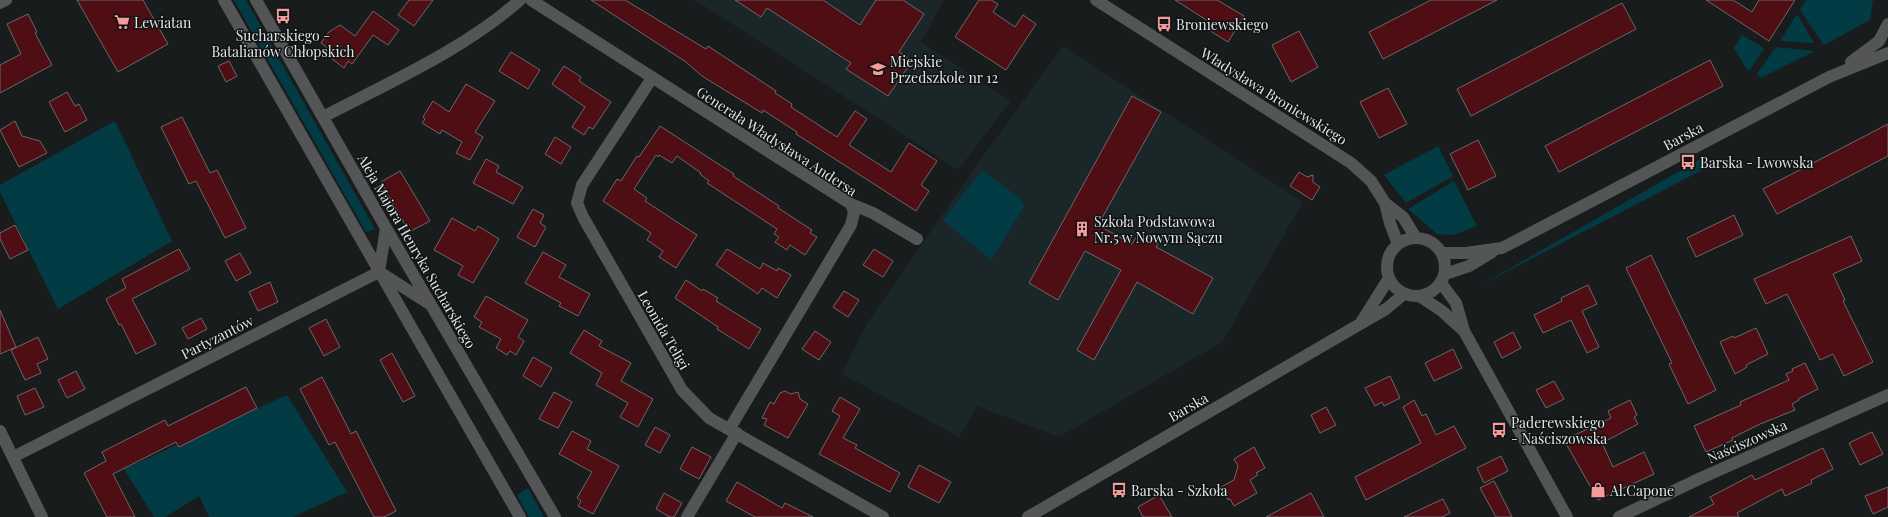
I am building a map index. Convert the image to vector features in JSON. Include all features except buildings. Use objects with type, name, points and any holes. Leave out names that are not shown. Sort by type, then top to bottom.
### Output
[{"type":"street","points":[[0,3],[6,0]]},
{"type":"street","points":[[224,0],[520,517]]},
{"type":"street","name":"Aleja Majora Henryka Sucharskiego","points":[[256,0],[430,305],[554,517]]},
{"type":"street","points":[[323,117],[437,56],[475,33],[520,0]]},
{"type":"street","name":"Generała Władysława Andersa","points":[[531,0],[851,204],[854,212],[851,225],[733,430],[687,517]]},
{"type":"street","name":"Władysława Broniewskiego","points":[[1096,0],[1351,163],[1371,181],[1385,203],[1390,223],[1398,244]]},
{"type":"street","points":[[1829,77],[1862,55],[1879,41],[1888,24]]},
{"type":"street","name":"Barska","points":[[1443,279],[1469,266],[1495,250],[1829,77],[1888,53]]},
{"type":"street","name":"Leonida Teligi","points":[[652,78],[582,185],[577,203],[682,390],[709,418],[733,430],[883,517]]},
{"type":"street","name":"Władysława Broniewskiego","points":[[1385,203],[1403,217],[1416,238]]},
{"type":"street","points":[[851,204],[873,213],[917,239]]},
{"type":"street","points":[[379,272],[386,228]]},
{"type":"street","points":[[1416,238],[1424,239],[1433,243],[1442,253],[1446,265],[1443,279],[1435,290],[1421,296],[1411,297],[1396,289],[1389,278],[1387,261],[1391,251],[1398,244],[1407,239],[1416,238]]},
{"type":"street","name":"Barska","points":[[1442,253],[1495,250]]},
{"type":"street","points":[[379,272],[430,305]]},
{"type":"street","name":"Partyzantów","points":[[13,457],[379,272]]},
{"type":"street","name":"Barska","points":[[1362,322],[1389,278]]},
{"type":"street","points":[[1443,279],[1456,303],[1464,331],[1566,517]]},
{"type":"street","name":"Barska","points":[[1028,517],[1386,309],[1404,294]]},
{"type":"street","points":[[1421,296],[1442,311],[1464,331]]},
{"type":"street","name":"Naściszowska","points":[[1619,517],[1701,478],[1888,395]]},
{"type":"street","points":[[0,430],[42,517]]},
{"type":"shaded area","points":[[234,0],[246,0],[375,229],[366,232]]},
{"type":"shaded area","points":[[695,0],[944,0],[921,42],[1011,101],[958,170]]},
{"type":"shaded area","points":[[1806,0],[1873,0],[1870,20],[1824,45],[1800,10]]},
{"type":"shaded area","points":[[1797,14],[1814,43],[1780,41]]},
{"type":"shaded area","points":[[1742,35],[1764,48],[1748,71],[1734,48]]},
{"type":"shaded area","points":[[1063,46],[1303,202],[1222,342],[1059,437],[977,406],[959,437],[842,374],[866,325],[978,163]]},
{"type":"shaded area","points":[[1776,47],[1815,51],[1761,78],[1757,74]]},
{"type":"shaded area","points":[[115,121],[172,241],[58,309],[0,192],[0,185]]},
{"type":"shaded area","points":[[1438,146],[1453,176],[1406,203],[1384,175]]},
{"type":"shaded area","points":[[1704,157],[1710,166],[1479,286]]},
{"type":"shaded area","points":[[982,170],[1021,199],[1024,207],[991,260],[943,220]]},
{"type":"shaded area","points":[[1454,181],[1477,226],[1454,235],[1437,234],[1408,209]]},
{"type":"shaded area","points":[[287,395],[347,492],[293,517],[209,517],[199,496],[165,517],[154,517],[124,469]]},
{"type":"shaded area","points":[[528,488],[544,517],[529,517],[517,495]]},
{"type":"place","name":"Sucharskiego - Batalianów Chłopskich","points":[[283,16]]},
{"type":"place","name":"Lewiatan","points":[[122,22]]},
{"type":"place","name":"Broniewskiego","points":[[1164,24]]},
{"type":"place","name":"Miejskie Przedszkole nr 12","points":[[878,69]]},
{"type":"place","name":"Barska - Lwowska","points":[[1688,162]]},
{"type":"place","name":"Szkoła Podstawowa Nr.5 w Nowym Sączu","points":[[1082,229]]},
{"type":"place","name":"Paderewskiego - Naściszowska","points":[[1499,430]]},
{"type":"place","name":"Barska - Szkoła","points":[[1119,490]]},
{"type":"place","name":"Al.Capone","points":[[1598,490]]}]
